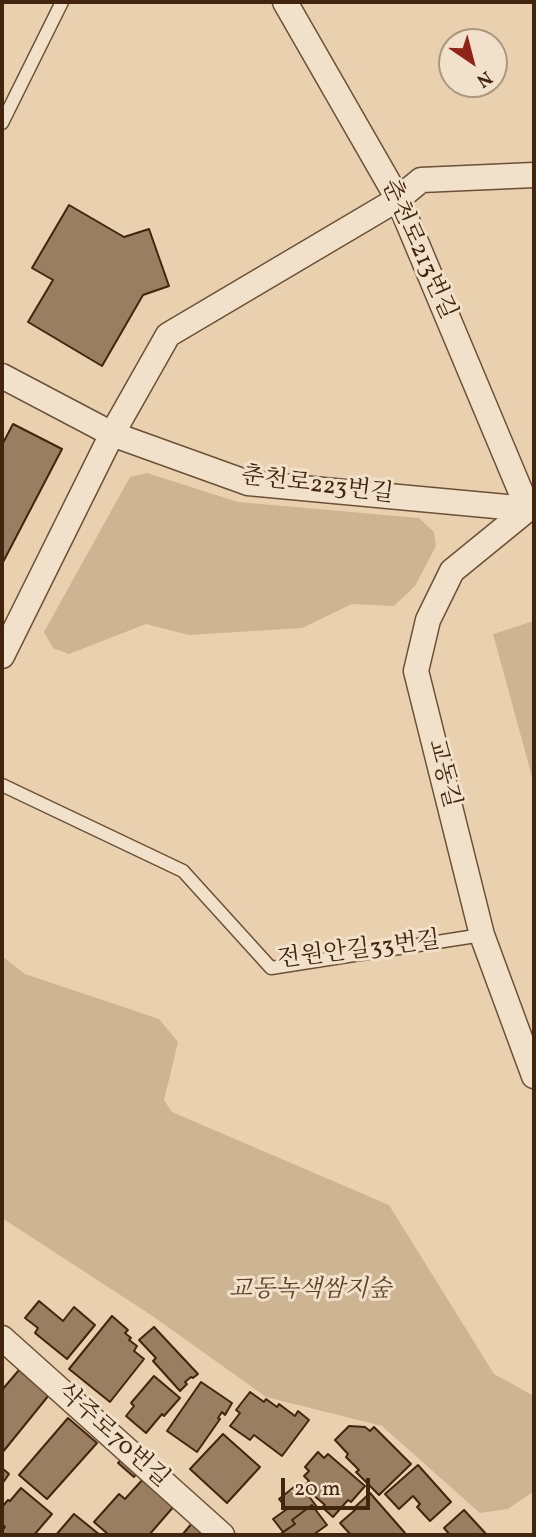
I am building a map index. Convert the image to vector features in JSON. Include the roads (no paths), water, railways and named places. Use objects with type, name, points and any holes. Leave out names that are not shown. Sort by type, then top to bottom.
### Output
[{"type":"street","name":"춘천로213번길","points":[[285,2],[398,199],[531,509]]},
{"type":"street","points":[[2,656],[112,434],[168,335],[398,199],[421,180],[534,175]]},
{"type":"street","name":"춘천로223번길","points":[[2,376],[112,434],[248,483],[531,509]]},
{"type":"street","name":"교동길","points":[[531,509],[452,571],[428,620],[416,671],[482,935],[534,1076]]},
{"type":"street","name":"삭주로70번길","points":[[2,1338],[222,1535]]},
{"type":"lane","points":[[2,123],[62,2]]},
{"type":"lane","name":"전원안길33번길","points":[[2,785],[183,871],[271,968],[482,935]]},
{"type":"park label","name":"교동녹색쌈지숲","points":[[310,1292]]}]
